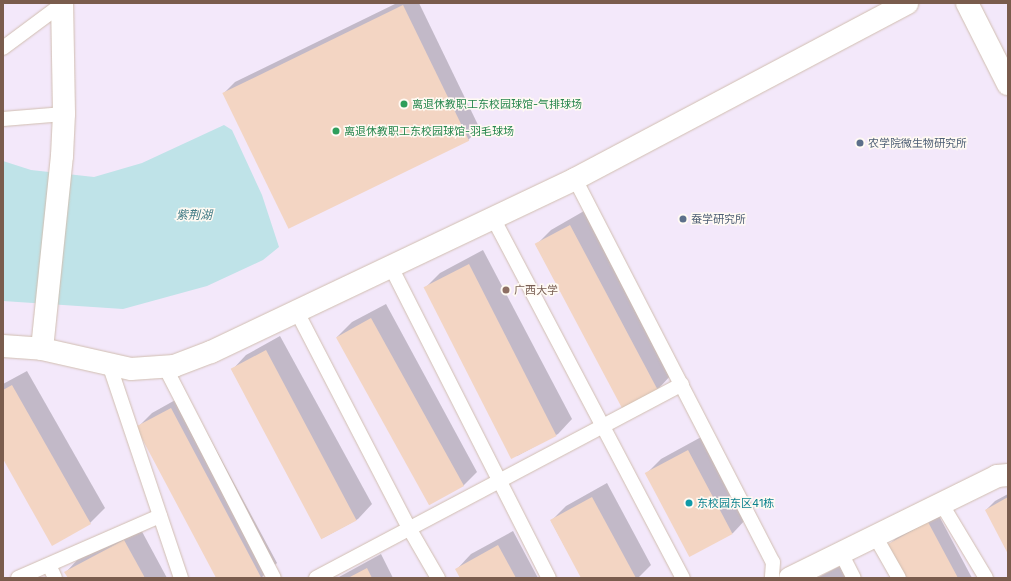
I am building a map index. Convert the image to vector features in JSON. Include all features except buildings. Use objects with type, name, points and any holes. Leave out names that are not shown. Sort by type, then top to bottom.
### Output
[{"type":"street","points":[[42,349],[62,156],[64,114],[62,3]]},
{"type":"street","points":[[3,346],[42,349],[131,369],[174,366],[211,352],[576,179],[907,3]]},
{"type":"street","points":[[967,3],[1008,84]]},
{"type":"street","points":[[790,578],[997,476],[1008,475]]},
{"type":"lane","points":[[3,48],[62,3]]},
{"type":"lane","points":[[4,118],[64,114]]},
{"type":"lane","points":[[576,179],[773,562],[772,578]]},
{"type":"lane","points":[[493,218],[683,578]]},
{"type":"lane","points":[[391,267],[549,578]]},
{"type":"lane","points":[[296,312],[409,528],[438,578]]},
{"type":"lane","points":[[109,364],[181,578]]},
{"type":"lane","points":[[165,367],[274,578]]},
{"type":"lane","points":[[316,578],[602,425],[682,384]]},
{"type":"lane","points":[[941,503],[986,578]]},
{"type":"lane","points":[[18,578],[160,516]]},
{"type":"lane","points":[[875,536],[899,578]]},
{"type":"lane","points":[[840,553],[854,578]]},
{"type":"lane","points":[[49,564],[55,578]]},
{"type":"shaded area","name":"广西大学","points":[[3,3],[1008,3],[1008,578],[3,578]]},
{"type":"water","name":"紫荆湖","points":[[224,125],[232,130],[262,195],[279,247],[263,260],[207,286],[123,309],[3,301],[3,161],[31,170],[94,177],[142,163]]},
{"type":"place","name":"离退休教职工东校园球馆-气排球场","points":[[404,104]]},
{"type":"place","name":"离退休教职工东校园球馆-羽毛球场","points":[[336,131]]},
{"type":"place","name":"农学院微生物研究所","points":[[860,143]]},
{"type":"place","name":"蚕学研究所","points":[[683,219]]},
{"type":"place","name":"广西大学","points":[[506,290]]},
{"type":"place","name":"东校园东区41栋","points":[[689,503]]}]
